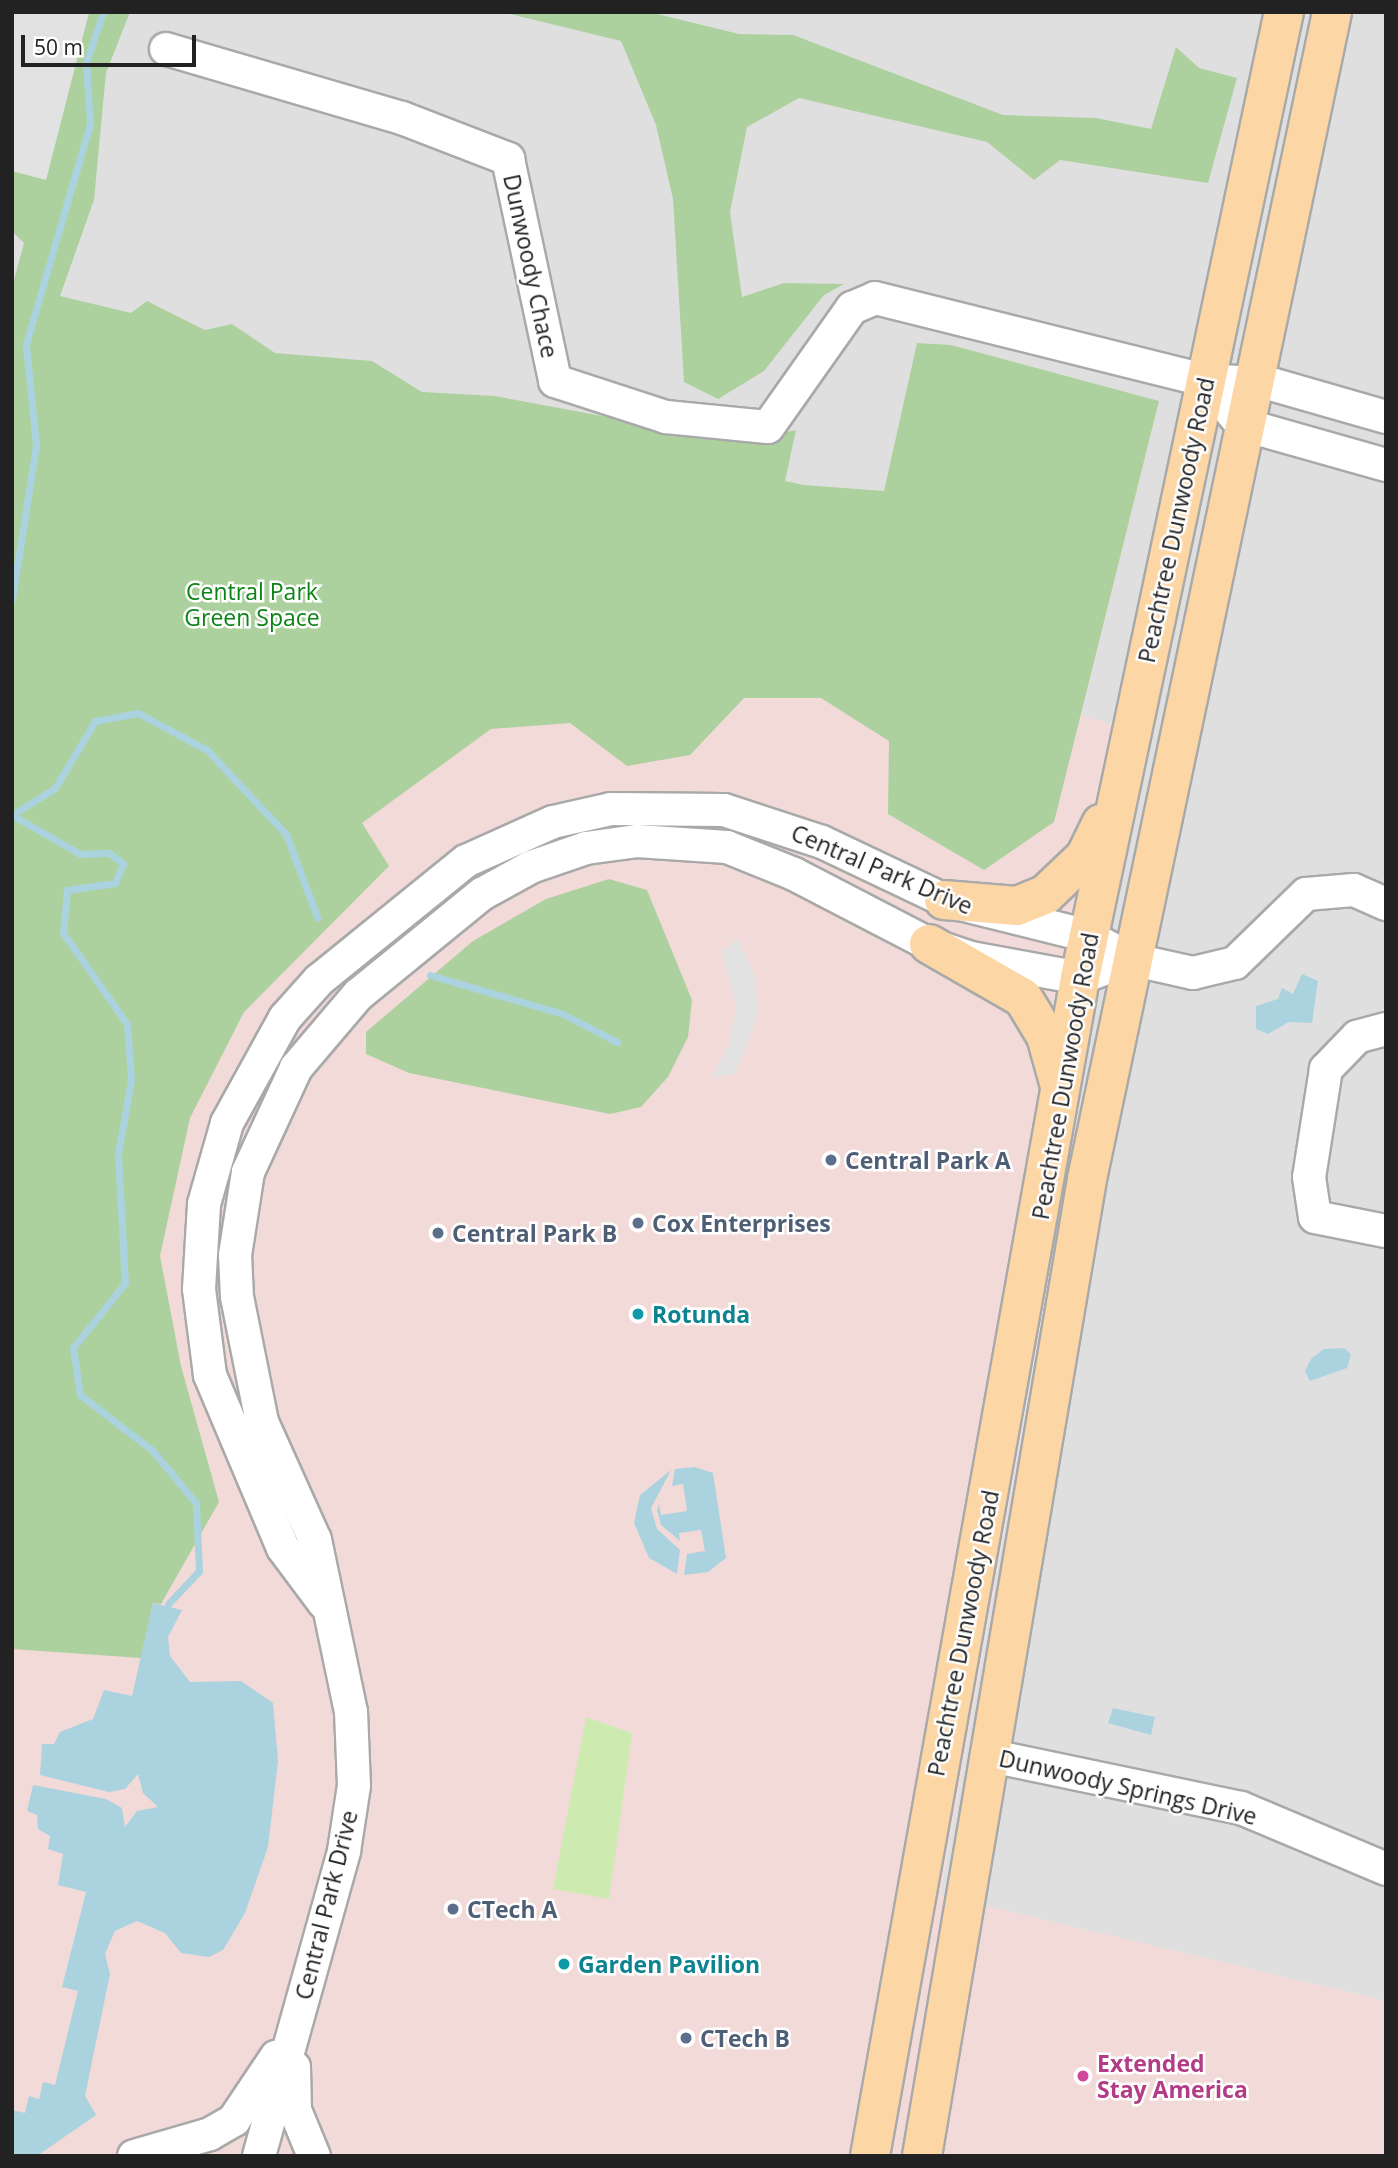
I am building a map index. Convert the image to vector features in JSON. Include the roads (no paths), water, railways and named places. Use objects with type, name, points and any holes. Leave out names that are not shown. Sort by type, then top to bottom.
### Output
[{"type":"main road","name":"Peachtree Dunwoody Road","points":[[869,2152],[1063,1095],[1088,936],[1284,12]]},
{"type":"main road","name":"Peachtree Dunwoody Road","points":[[927,2149],[986,1755],[1130,959],[1241,424],[1332,12]]},
{"type":"main road","points":[[944,901],[1006,906],[1046,894],[1085,857],[1118,791]]},
{"type":"main road","points":[[929,944],[1023,999],[1046,1037],[1063,1095]]},
{"type":"street","name":"Dunwoody Chace","points":[[166,49],[402,118],[508,159],[555,381],[653,413],[768,427],[852,308],[875,298],[1205,380],[1252,380],[1386,417]]},
{"type":"street","points":[[1205,380],[1241,424],[1386,465]]},
{"type":"street","name":"Central Park Drive","points":[[330,1610],[283,1548],[223,1412],[210,1375],[199,1290],[204,1204],[214,1162],[245,1084],[285,1018],[320,980],[466,861],[553,822],[611,809],[672,805],[774,823],[944,901],[1088,936],[1130,959],[1193,973],[1220,970],[1236,962],[1306,894],[1354,890],[1386,904]]},
{"type":"street","name":"Central Park Drive","points":[[259,2156],[344,1852],[354,1786],[351,1712],[316,1540],[251,1382],[236,1276],[240,1213],[260,1133],[314,1044],[358,995],[482,894],[531,867],[586,848],[637,841],[727,847],[794,874],[929,944],[1080,978]]},
{"type":"street","points":[[1080,978],[1130,959]]},
{"type":"street","points":[[1386,1030],[1342,1049],[1323,1083],[1309,1177],[1315,1217],[1386,1231]]},
{"type":"street","name":"Dunwoody Springs Drive","points":[[986,1755],[1241,1808],[1386,1869]]},
{"type":"street","points":[[134,2156],[234,2120],[294,2030]]},
{"type":"street","points":[[294,2030],[295,2110],[314,2156]]},
{"type":"street","points":[[169,2156],[175,2156]]},
{"type":"water","points":[[1302,974],[1318,981],[1312,1023],[1289,1022],[1268,1034],[1256,1029],[1256,1006],[1278,999],[1282,988],[1293,994]]},
{"type":"water","points":[[1344,1348],[1351,1354],[1347,1368],[1310,1381],[1305,1371],[1311,1359],[1324,1349]]},
{"type":"water","points":[[695,1467],[713,1473],[726,1558],[708,1572],[684,1575],[687,1554],[705,1551],[701,1530],[679,1533],[680,1541],[661,1525],[657,1510],[659,1504],[661,1515],[687,1511],[683,1484],[672,1486],[675,1469]]},
{"type":"water","points":[[671,1470],[651,1508],[657,1529],[680,1550],[677,1574],[649,1558],[634,1523],[640,1495]]},
{"type":"water","points":[[153,1603],[182,1610],[168,1637],[170,1656],[190,1682],[241,1681],[273,1703],[278,1761],[268,1847],[245,1913],[223,1950],[209,1957],[181,1953],[165,1933],[137,1921],[115,1931],[105,1954],[110,1974],[85,2096],[96,2115],[37,2156],[12,2156],[12,2110],[25,2113],[29,2096],[39,2099],[43,2082],[55,2085],[78,1991],[62,1987],[86,1892],[58,1885],[63,1854],[48,1849],[50,1836],[38,1829],[37,1815],[27,1811],[33,1785],[106,1799],[122,1808],[125,1827],[137,1811],[158,1807],[143,1793],[138,1774],[125,1789],[109,1792],[40,1775],[42,1744],[54,1744],[60,1732],[93,1719],[104,1690],[132,1696]]},
{"type":"water","points":[[1113,1708],[1155,1717],[1151,1735],[1108,1723]]},
{"type":"waterway","points":[[12,599],[36,445],[26,344],[90,124],[86,63],[103,12]]},
{"type":"waterway","points":[[12,815],[55,788],[95,721],[138,713],[207,750],[286,834],[317,917]]},
{"type":"waterway","points":[[12,815],[80,854],[109,853],[123,864],[115,883],[67,890],[63,933],[127,1024],[131,1080],[118,1154],[125,1283],[73,1348],[80,1395],[152,1450],[196,1503],[199,1571],[168,1604]]},
{"type":"waterway","points":[[430,975],[563,1014],[617,1042]]},
{"type":"place","name":"Central Park A","points":[[831,1160]]},
{"type":"place","name":"Cox Enterprises","points":[[638,1223]]},
{"type":"place","name":"Central Park B","points":[[438,1233]]},
{"type":"place","name":"Rotunda","points":[[638,1314]]},
{"type":"place","name":"CTech A","points":[[453,1909]]},
{"type":"place","name":"Garden Pavilion","points":[[564,1964]]},
{"type":"place","name":"CTech B","points":[[686,2038]]},
{"type":"place","name":"Extended Stay America","points":[[1083,2076]]},
{"type":"park label","name":"Central Park Green Space","points":[[252,604]]}]
